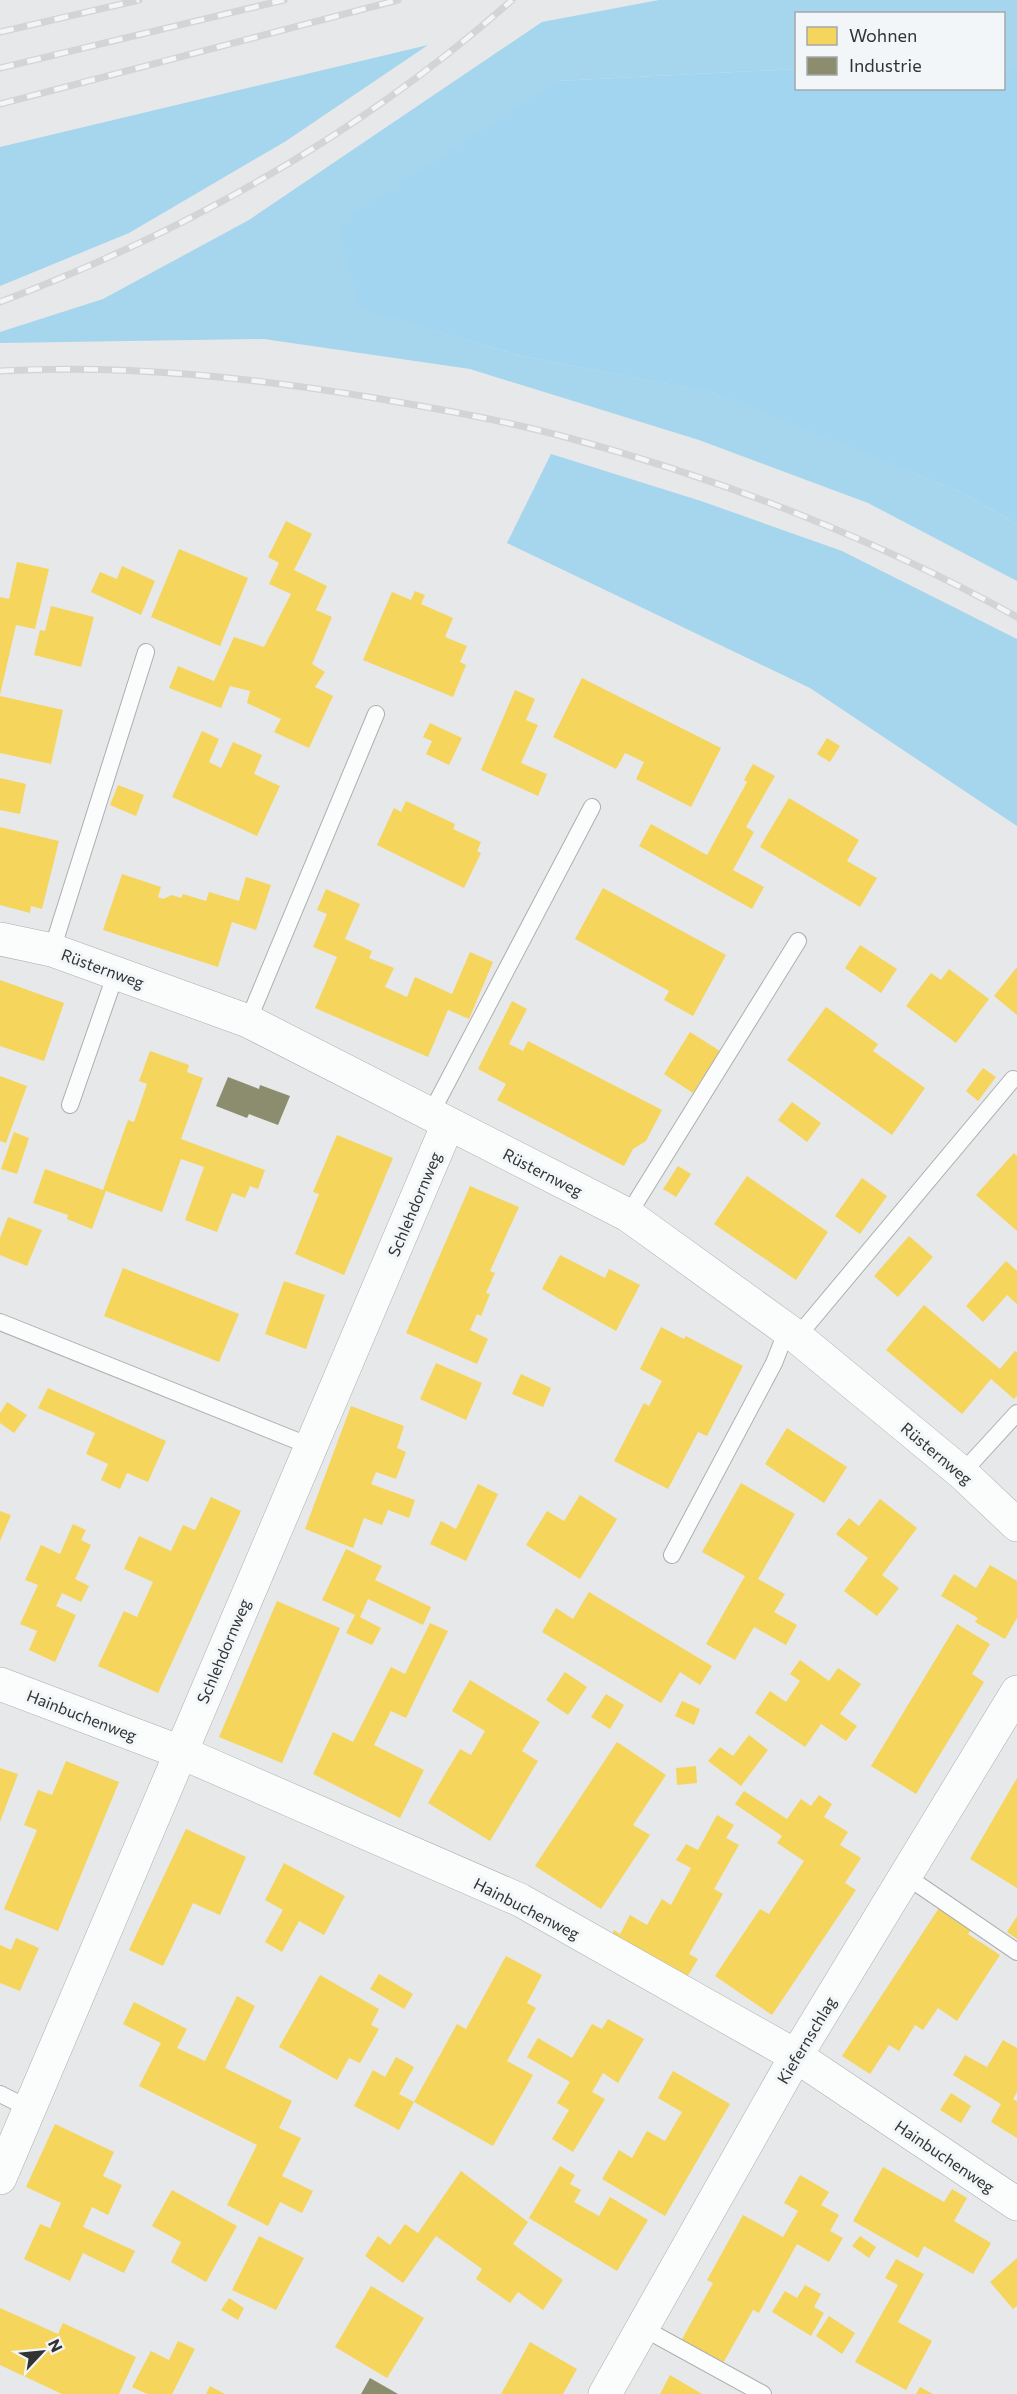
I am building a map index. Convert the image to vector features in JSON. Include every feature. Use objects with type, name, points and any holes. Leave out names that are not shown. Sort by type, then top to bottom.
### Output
[{"type":"street","name":"Rüsternweg","points":[[0,939],[52,950],[248,1021],[628,1215],[792,1333],[962,1473],[1017,1525]]},
{"type":"street","name":"Schlehdornweg","points":[[0,2178],[310,1446],[439,1120]]},
{"type":"street","name":"Hainbuchenweg","points":[[0,1684],[180,1752],[520,1900],[796,2056],[1017,2204]]},
{"type":"street","name":"Kiefernschlag","points":[[605,2394],[796,2056],[1017,1692]]},
{"type":"lane","points":[[52,950],[146,652]]},
{"type":"lane","points":[[248,1021],[376,714]]},
{"type":"lane","points":[[439,1120],[592,807]]},
{"type":"lane","points":[[628,1215],[798,941]]},
{"type":"lane","points":[[70,1105],[116,973]]},
{"type":"lane","points":[[672,1555],[792,1333],[1013,1079]]},
{"type":"lane","points":[[0,1322],[310,1446]]},
{"type":"lane","points":[[962,1473],[1017,1413]]},
{"type":"lane","points":[[906,1876],[1017,1952]]},
{"type":"lane","points":[[0,2094],[30,2109]]},
{"type":"lane","points":[[643,2328],[763,2394]]},
{"type":"shaded area","points":[[659,0],[1017,0],[1017,70],[1005,70],[1005,12],[795,12],[795,69],[557,81],[360,309],[521,356],[716,393],[963,493],[1017,524],[1017,581],[868,503],[699,440],[470,369],[264,339],[0,343],[0,332],[103,299],[249,220],[542,22]]},
{"type":"shaded area","points":[[428,45],[286,141],[129,233],[0,286],[0,147]]},
{"type":"shaded area","points":[[795,69],[795,90],[1005,90],[1005,70],[1017,70],[1017,524],[963,493],[715,393],[521,356],[359,309],[340,224],[557,81]]},
{"type":"shaded area","points":[[551,454],[701,501],[842,551],[1017,639],[1017,826],[810,688],[507,543]]},
{"type":"building: Wohnen","points":[[286,521],[312,534],[294,570],[327,586],[316,610],[332,617],[312,664],[325,672],[315,687],[333,696],[309,748],[274,732],[281,719],[247,703],[250,691],[230,686],[221,708],[169,688],[178,666],[214,681],[234,637],[264,647],[291,594],[269,584],[279,563],[268,557]]},
{"type":"building: Wohnen","points":[[179,549],[248,578],[220,646],[151,617]]},
{"type":"building: Wohnen","points":[[17,562],[49,569],[35,629],[16,625],[0,695],[0,597],[9,599]]},
{"type":"building: Wohnen","points":[[122,566],[155,581],[141,615],[91,592],[100,572],[117,579]]},
{"type":"building: Wohnen","points":[[415,591],[425,595],[421,604],[453,618],[445,637],[467,646],[460,662],[466,665],[453,697],[363,660],[392,592],[411,600]]},
{"type":"building: Wohnen","points":[[51,606],[94,617],[81,667],[34,655],[40,630],[45,631]]},
{"type":"building: Wohnen","points":[[582,678],[721,748],[691,807],[636,779],[644,762],[625,753],[616,769],[553,737]]},
{"type":"building: Wohnen","points":[[515,690],[535,699],[526,720],[538,725],[521,763],[547,774],[538,796],[481,770]]},
{"type":"building: Wohnen","points":[[0,696],[63,710],[51,764],[0,753]]},
{"type":"building: Wohnen","points":[[430,723],[462,738],[449,765],[426,754],[432,741],[423,737]]},
{"type":"building: Wohnen","points":[[202,731],[219,739],[209,762],[221,768],[233,742],[262,755],[254,774],[280,786],[257,836],[172,797]]},
{"type":"building: Wohnen","points":[[827,738],[840,746],[830,762],[817,754]]},
{"type":"building: Wohnen","points":[[753,764],[775,776],[746,827],[754,832],[733,870],[764,887],[752,909],[639,846],[651,824],[707,855],[747,782],[744,780]]},
{"type":"building: Wohnen","points":[[0,778],[26,784],[20,814],[0,810]]},
{"type":"building: Wohnen","points":[[118,785],[144,795],[136,816],[110,805]]},
{"type":"building: Wohnen","points":[[789,798],[859,840],[847,861],[877,878],[860,907],[760,847]]},
{"type":"building: Wohnen","points":[[406,801],[455,824],[453,829],[481,842],[477,851],[481,853],[464,888],[377,845],[394,808],[401,812]]},
{"type":"building: Wohnen","points":[[0,827],[59,841],[42,909],[31,906],[30,913],[0,905]]},
{"type":"building: Wohnen","points":[[122,874],[161,887],[158,897],[163,899],[172,895],[181,898],[183,894],[206,901],[209,892],[239,901],[246,877],[271,885],[256,930],[232,922],[218,967],[103,930]]},
{"type":"building: Wohnen","points":[[603,888],[726,955],[693,1016],[664,1000],[669,991],[575,939]]},
{"type":"building: Wohnen","points":[[326,889],[360,904],[345,939],[372,951],[369,958],[394,968],[385,987],[407,997],[415,977],[452,994],[470,952],[493,962],[469,1019],[448,1010],[428,1057],[315,1008],[337,957],[313,947],[327,914],[317,910]]},
{"type":"building: Wohnen","points":[[860,945],[897,969],[881,993],[845,968]]},
{"type":"building: Wohnen","points":[[1017,967],[1017,1015],[994,996]]},
{"type":"building: Wohnen","points":[[949,969],[989,999],[956,1043],[906,1006],[931,973],[941,980]]},
{"type":"building: Wohnen","points":[[0,980],[64,1003],[44,1061],[0,1046]]},
{"type":"building: Wohnen","points":[[512,1001],[527,1009],[509,1044],[523,1051],[528,1041],[662,1110],[646,1141],[633,1149],[624,1166],[497,1100],[506,1084],[478,1069]]},
{"type":"building: Wohnen","points":[[826,1007],[878,1044],[873,1051],[925,1088],[892,1135],[787,1060]]},
{"type":"building: Wohnen","points":[[690,1032],[720,1051],[693,1093],[664,1074]]},
{"type":"building: Wohnen","points":[[150,1051],[189,1065],[187,1072],[203,1078],[181,1139],[265,1170],[258,1189],[250,1186],[245,1198],[232,1193],[217,1232],[185,1220],[204,1167],[181,1159],[162,1212],[106,1191],[92,1229],[67,1219],[68,1215],[33,1203],[45,1169],[103,1190],[128,1120],[134,1122],[147,1084],[139,1081]]},
{"type":"building: Wohnen","points":[[983,1068],[996,1077],[978,1101],[966,1091]]},
{"type":"building: Wohnen","points":[[0,1076],[27,1086],[6,1143],[0,1141]]},
{"type":"building: Wohnen","points":[[792,1102],[821,1123],[807,1142],[778,1120]]},
{"type":"building: Wohnen","points":[[14,1132],[29,1138],[17,1174],[1,1169]]},
{"type":"building: Wohnen","points":[[337,1135],[393,1158],[344,1275],[295,1254],[319,1194],[313,1192]]},
{"type":"building: Wohnen","points":[[1014,1153],[1017,1156],[1017,1231],[976,1195]]},
{"type":"building: Wohnen","points":[[678,1166],[691,1174],[676,1197],[663,1189]]},
{"type":"building: Wohnen","points":[[747,1176],[828,1232],[796,1280],[714,1224]]},
{"type":"building: Wohnen","points":[[862,1178],[887,1196],[860,1234],[835,1216]]},
{"type":"building: Wohnen","points":[[470,1186],[519,1207],[490,1271],[495,1273],[486,1293],[490,1294],[481,1316],[477,1314],[470,1330],[488,1339],[477,1364],[406,1333]]},
{"type":"building: Wohnen","points":[[8,1217],[42,1230],[27,1266],[0,1255],[0,1238]]},
{"type":"building: Wohnen","points":[[909,1236],[933,1257],[898,1297],[874,1276]]},
{"type":"building: Wohnen","points":[[560,1255],[605,1278],[609,1269],[640,1285],[616,1331],[542,1289]]},
{"type":"building: Wohnen","points":[[1006,1261],[1017,1271],[1017,1304],[1007,1295],[983,1322],[966,1306]]},
{"type":"building: Wohnen","points":[[123,1268],[239,1314],[219,1362],[104,1316]]},
{"type":"building: Wohnen","points":[[284,1281],[325,1295],[306,1349],[265,1334]]},
{"type":"building: Wohnen","points":[[924,1305],[1000,1369],[1015,1351],[1017,1352],[1017,1396],[1014,1399],[991,1379],[962,1414],[886,1350]]},
{"type":"building: Wohnen","points":[[661,1327],[684,1339],[686,1336],[743,1366],[707,1436],[698,1432],[668,1489],[614,1461],[644,1403],[649,1406],[662,1381],[640,1369]]},
{"type":"building: Wohnen","points":[[436,1363],[482,1383],[466,1420],[420,1399]]},
{"type":"building: Wohnen","points":[[521,1374],[551,1388],[543,1407],[512,1394]]},
{"type":"building: Wohnen","points":[[48,1388],[166,1441],[148,1482],[127,1473],[120,1489],[101,1480],[108,1464],[86,1454],[95,1433],[38,1408]]},
{"type":"building: Wohnen","points":[[7,1402],[27,1415],[14,1433],[0,1423],[0,1413]]},
{"type":"building: Wohnen","points":[[351,1406],[404,1426],[397,1448],[406,1452],[396,1479],[376,1472],[371,1484],[415,1500],[409,1518],[388,1510],[382,1525],[364,1518],[353,1548],[305,1529]]},
{"type":"building: Wohnen","points":[[787,1428],[847,1467],[824,1503],[765,1464]]},
{"type":"building: Wohnen","points":[[741,1483],[795,1514],[758,1579],[785,1594],[774,1612],[797,1625],[786,1645],[754,1627],[735,1660],[706,1644],[745,1576],[702,1552]]},
{"type":"building: Wohnen","points":[[478,1484],[498,1494],[466,1561],[430,1544],[441,1521],[456,1529]]},
{"type":"building: Wohnen","points":[[580,1495],[617,1519],[580,1579],[526,1545],[547,1511],[564,1521]]},
{"type":"building: Wohnen","points":[[211,1497],[241,1511],[158,1693],[98,1666],[124,1611],[137,1617],[153,1582],[124,1569],[139,1536],[171,1551],[183,1525],[195,1530]]},
{"type":"building: Wohnen","points":[[880,1499],[917,1528],[882,1575],[899,1588],[877,1616],[844,1591],[868,1558],[836,1534],[849,1518],[859,1526]]},
{"type":"building: Wohnen","points":[[0,1511],[11,1515],[0,1541]]},
{"type":"building: Wohnen","points":[[73,1524],[86,1530],[81,1540],[91,1545],[75,1579],[89,1586],[81,1602],[62,1593],[56,1606],[76,1615],[55,1662],[29,1650],[37,1631],[20,1624],[38,1585],[25,1580],[41,1545],[60,1554]]},
{"type":"building: Wohnen","points":[[346,1549],[382,1566],[375,1580],[431,1607],[423,1625],[368,1599],[360,1617],[381,1628],[372,1645],[346,1633],[355,1615],[322,1600]]},
{"type":"building: Wohnen","points":[[990,1565],[1017,1581],[1017,1618],[1005,1639],[975,1622],[978,1618],[941,1596],[954,1574],[976,1588]]},
{"type":"building: Wohnen","points":[[589,1592],[712,1666],[700,1685],[680,1672],[661,1703],[542,1632],[556,1608],[573,1619]]},
{"type":"building: Wohnen","points":[[277,1601],[340,1628],[282,1763],[219,1737]]},
{"type":"building: Wohnen","points":[[430,1623],[448,1631],[406,1718],[391,1711],[374,1745],[424,1770],[400,1818],[313,1774],[333,1732],[353,1742],[391,1667],[405,1674]]},
{"type":"building: Wohnen","points":[[957,1624],[990,1644],[972,1674],[984,1682],[916,1794],[871,1766]]},
{"type":"building: Wohnen","points":[[800,1660],[829,1681],[838,1668],[861,1684],[840,1714],[857,1726],[846,1741],[821,1724],[805,1747],[755,1713],[770,1691],[786,1702],[800,1681],[790,1674]]},
{"type":"building: Wohnen","points":[[565,1672],[587,1687],[568,1715],[546,1700]]},
{"type":"building: Wohnen","points":[[470,1680],[540,1722],[522,1751],[538,1761],[490,1841],[428,1803],[460,1749],[471,1755],[485,1731],[452,1711]]},
{"type":"building: Wohnen","points":[[606,1694],[624,1705],[610,1729],[591,1717]]},
{"type":"building: Wohnen","points":[[682,1701],[700,1709],[694,1725],[675,1716]]},
{"type":"building: Wohnen","points":[[749,1735],[768,1750],[741,1786],[708,1761],[720,1747],[733,1756]]},
{"type":"building: Wohnen","points":[[617,1742],[666,1775],[633,1825],[650,1835],[601,1909],[535,1866]]},
{"type":"building: Wohnen","points":[[66,1761],[119,1782],[58,1931],[4,1909],[37,1830],[24,1825],[38,1790],[52,1795]]},
{"type":"building: Wohnen","points":[[696,1766],[697,1783],[677,1785],[676,1768]]},
{"type":"building: Wohnen","points":[[0,1768],[18,1774],[0,1822]]},
{"type":"building: Wohnen","points":[[1017,1778],[1017,1888],[970,1859]]},
{"type":"building: Wohnen","points":[[744,1791],[787,1819],[801,1799],[811,1806],[819,1795],[832,1804],[824,1817],[848,1832],[840,1845],[861,1858],[845,1883],[856,1890],[772,2015],[715,1976],[760,1909],[769,1914],[804,1861],[777,1843],[782,1836],[735,1804]]},
{"type":"building: Wohnen","points":[[717,1815],[734,1825],[726,1838],[739,1845],[714,1889],[723,1894],[689,1954],[698,1959],[683,1984],[608,1941],[614,1930],[620,1934],[630,1915],[647,1925],[662,1899],[671,1905],[691,1868],[676,1860],[686,1844],[698,1850]]},
{"type":"building: Wohnen","points":[[186,1829],[246,1857],[220,1915],[193,1903],[163,1966],[129,1950]]},
{"type":"building: Wohnen","points":[[284,1863],[345,1896],[324,1935],[299,1921],[282,1952],[265,1942],[283,1910],[265,1900]]},
{"type":"building: Wohnen","points":[[939,1908],[975,1924],[968,1934],[1000,1955],[957,2021],[938,2008],[923,2030],[915,2025],[899,2051],[889,2045],[870,2074],[842,2056]]},
{"type":"building: Wohnen","points":[[1017,1916],[1017,1939],[1007,1932]]},
{"type":"building: Wohnen","points":[[16,1938],[39,1948],[20,1991],[0,1983],[0,1945],[11,1950]]},
{"type":"building: Wohnen","points":[[506,1956],[542,1975],[527,2003],[536,2008],[507,2061],[533,2075],[493,2146],[414,2102],[457,2024],[466,2029]]},
{"type":"building: Wohnen","points":[[379,1974],[413,1994],[404,2009],[370,1989]]},
{"type":"building: Wohnen","points":[[320,1975],[379,2009],[371,2025],[379,2029],[360,2063],[349,2058],[337,2080],[279,2047]]},
{"type":"building: Wohnen","points":[[237,1996],[255,2006],[225,2068],[292,2101],[279,2128],[301,2138],[282,2176],[313,2191],[302,2213],[280,2202],[268,2226],[227,2205],[257,2145],[139,2086],[161,2043],[123,2024],[134,2002],[187,2029],[177,2048],[205,2061]]},
{"type":"building: Wohnen","points":[[608,2019],[644,2039],[618,2083],[603,2073],[592,2092],[605,2099],[573,2152],[552,2139],[569,2110],[557,2103],[570,2082],[527,2057],[538,2038],[572,2058],[592,2024],[602,2029]]},
{"type":"building: Wohnen","points":[[1003,2040],[1017,2048],[1017,2092],[1013,2099],[1017,2101],[1017,2138],[991,2122],[1001,2104],[953,2075],[965,2055],[987,2067]]},
{"type":"building: Wohnen","points":[[396,2057],[414,2067],[399,2094],[414,2102],[399,2130],[354,2106],[373,2070],[385,2077]]},
{"type":"building: Wohnen","points":[[673,2071],[730,2104],[665,2216],[602,2179],[619,2150],[632,2158],[647,2131],[665,2141],[682,2112],[658,2098]]},
{"type":"building: Wohnen","points":[[951,2093],[971,2106],[961,2123],[940,2110]]},
{"type":"building: Wohnen","points":[[55,2124],[114,2152],[103,2176],[122,2185],[108,2215],[92,2207],[83,2227],[135,2251],[124,2273],[83,2253],[70,2281],[24,2259],[40,2224],[50,2228],[61,2203],[26,2187]]},
{"type":"building: Wohnen","points":[[560,2166],[575,2175],[570,2184],[581,2190],[574,2202],[599,2216],[610,2197],[648,2220],[617,2271],[529,2218]]},
{"type":"building: Wohnen","points":[[883,2167],[944,2202],[952,2189],[967,2198],[954,2221],[991,2243],[973,2274],[924,2246],[918,2258],[853,2221]]},
{"type":"building: Wohnen","points":[[461,2171],[528,2222],[513,2244],[563,2280],[543,2310],[518,2292],[510,2303],[476,2279],[482,2269],[436,2236],[403,2283],[365,2256],[378,2236],[390,2245],[405,2224],[418,2233]]},
{"type":"building: Wohnen","points":[[800,2175],[829,2192],[821,2205],[839,2215],[830,2231],[843,2238],[829,2262],[797,2244],[759,2313],[753,2310],[722,2365],[681,2341],[713,2283],[707,2280],[743,2215],[783,2237],[798,2211],[784,2203]]},
{"type":"building: Wohnen","points":[[172,2190],[237,2226],[206,2282],[171,2262],[181,2242],[152,2226]]},
{"type":"building: Wohnen","points":[[259,2236],[304,2258],[276,2310],[232,2290]]},
{"type":"building: Wohnen","points":[[860,2236],[876,2247],[869,2258],[852,2246]]},
{"type":"building: Wohnen","points":[[1017,2258],[1017,2306],[1013,2309],[990,2282]]},
{"type":"building: Wohnen","points":[[896,2259],[924,2274],[898,2322],[932,2341],[906,2390],[855,2362],[898,2285],[885,2278]]},
{"type":"building: Wohnen","points":[[805,2285],[821,2294],[814,2307],[824,2313],[811,2336],[772,2312],[785,2291],[797,2298]]},
{"type":"building: Wohnen","points":[[371,2286],[424,2318],[387,2378],[335,2347]]},
{"type":"building: Wohnen","points":[[229,2298],[244,2308],[238,2320],[221,2310]]},
{"type":"building: Wohnen","points":[[0,2308],[58,2334],[63,2323],[136,2357],[119,2394],[62,2394],[0,2365]]},
{"type":"building: Wohnen","points":[[829,2316],[855,2333],[842,2354],[816,2336]]},
{"type":"building: Wohnen","points":[[178,2341],[195,2349],[172,2394],[147,2394],[132,2387],[151,2351],[169,2360]]},
{"type":"building: Wohnen","points":[[530,2342],[577,2369],[563,2394],[501,2394]]},
{"type":"building: Wohnen","points":[[670,2375],[702,2394],[660,2394]]},
{"type":"building: Wohnen","points":[[210,2386],[225,2394],[206,2394]]},
{"type":"building: Wohnen","points":[[920,2387],[933,2394],[916,2394]]},
{"type":"building: Industrie","points":[[228,1077],[259,1089],[260,1085],[290,1096],[278,1125],[249,1114],[247,1118],[216,1106]]},
{"type":"building: Industrie","points":[[370,2378],[398,2394],[361,2394]]},
{"type":"railway","points":[[0,32],[139,0]]},
{"type":"railway","points":[[0,68],[284,0]]},
{"type":"railway","points":[[0,104],[398,0]]},
{"type":"railway","points":[[0,302],[138,244],[270,174],[334,135],[395,93],[455,48],[512,0]]},
{"type":"railway","points":[[0,371],[96,369],[239,379],[381,399],[546,432],[684,472],[798,514],[910,562],[1017,617]]}]
